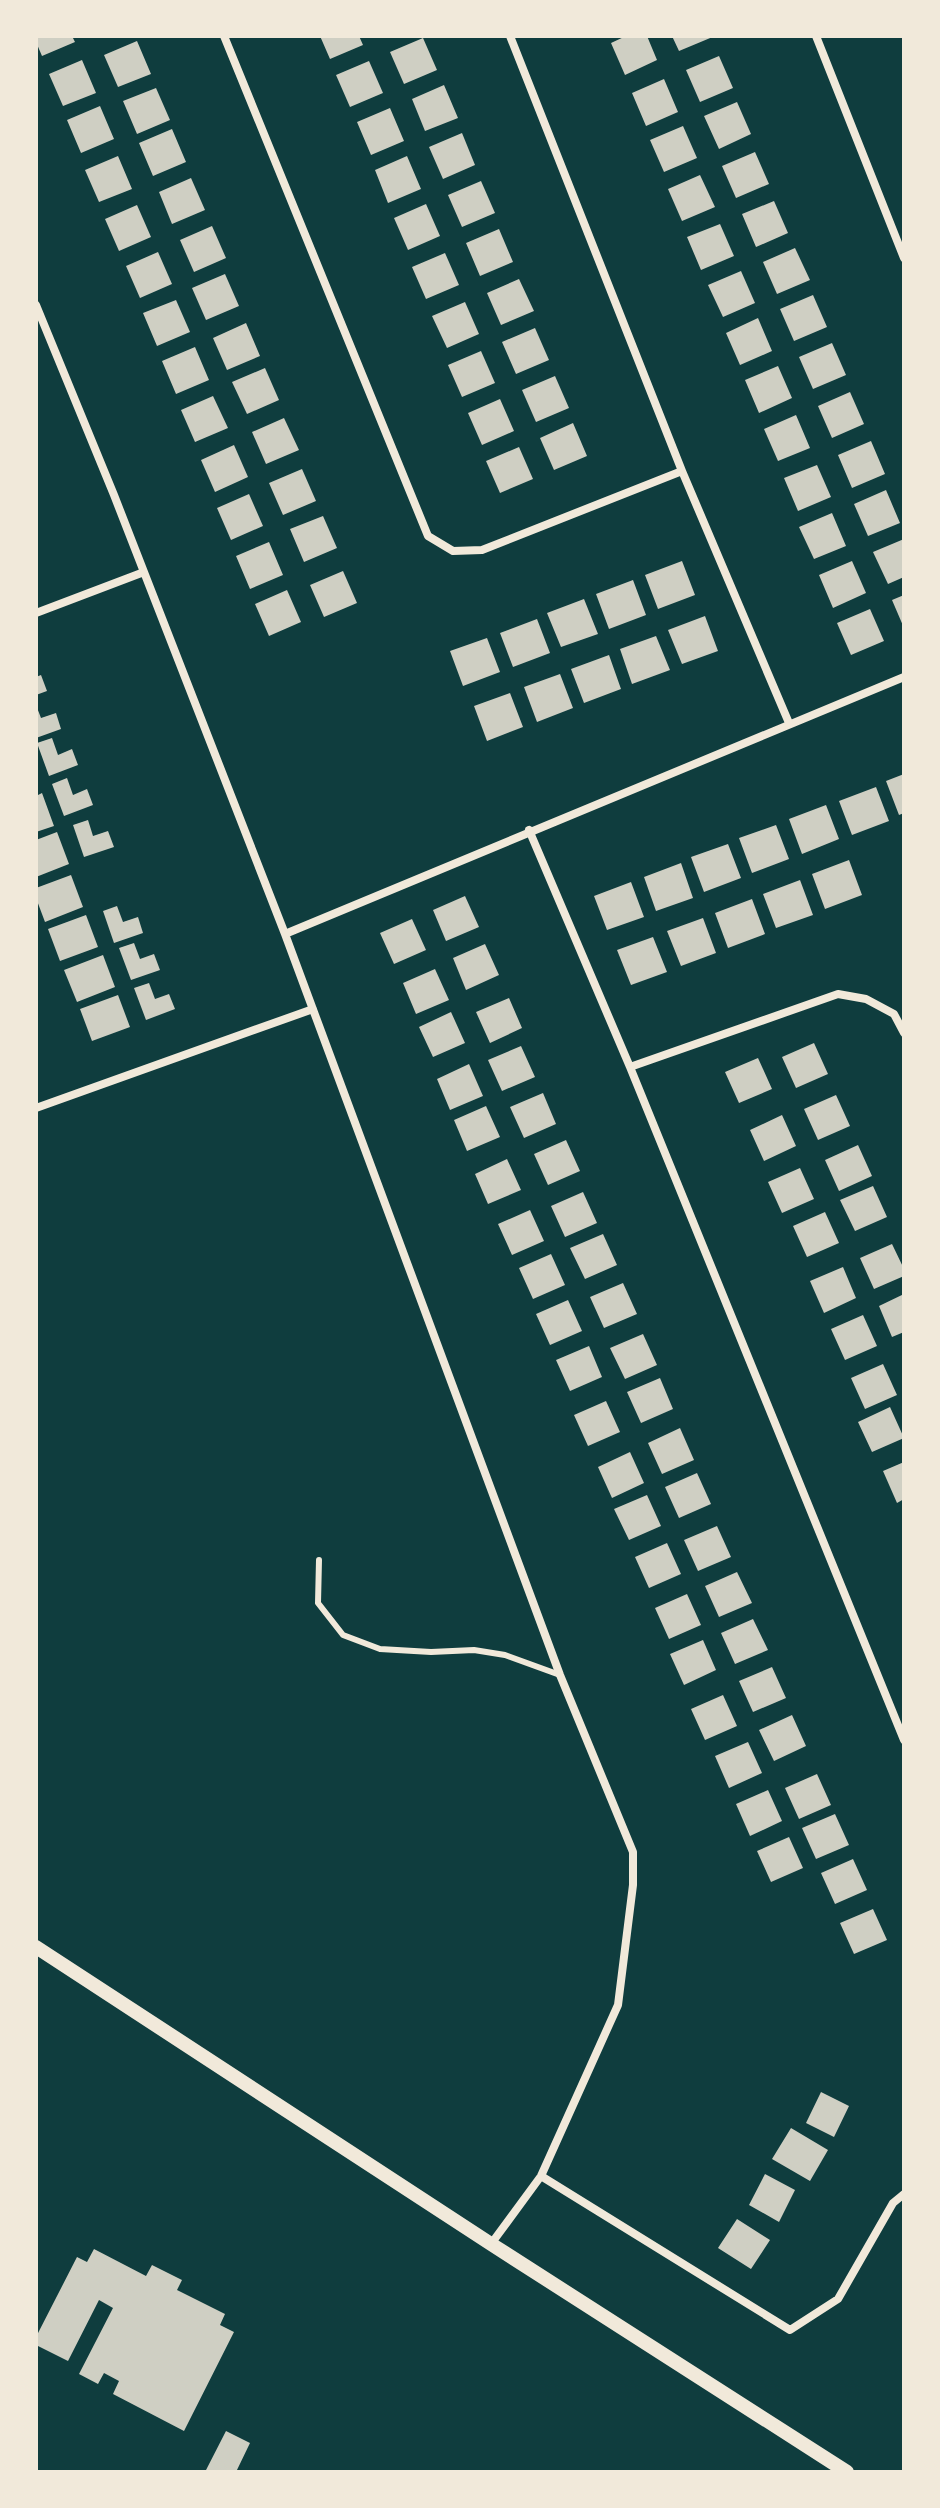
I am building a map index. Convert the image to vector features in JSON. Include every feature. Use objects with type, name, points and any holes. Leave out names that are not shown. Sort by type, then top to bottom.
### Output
[{"type":"street","points":[[224,36],[428,536],[453,551],[482,550],[682,471]]},
{"type":"street","points":[[510,36],[682,471],[789,723]]},
{"type":"street","points":[[816,36],[904,258]]},
{"type":"street","points":[[36,305],[285,934],[560,1675],[633,1852],[633,1885],[618,2005],[541,2176],[491,2244]]},
{"type":"street","points":[[36,613],[144,572]]},
{"type":"street","points":[[285,934],[529,830],[904,677]]},
{"type":"street","points":[[529,830],[630,1067],[904,1740]]},
{"type":"street","points":[[630,1067],[838,994],[866,999],[894,1014],[904,1033]]},
{"type":"street","points":[[36,1108],[313,1009]]},
{"type":"street","points":[[36,1947],[847,2472]]},
{"type":"street","points":[[541,2176],[790,2330],[838,2299],[893,2203],[904,2194]]},
{"type":"lane","points":[[319,1560],[318,1603],[343,1635],[380,1649],[431,1652],[474,1650],[505,1655],[560,1675]]},
{"type":"building","points":[[36,36],[72,36],[75,42],[42,56]]},
{"type":"building","points":[[320,36],[359,36],[363,45],[330,59]]},
{"type":"building","points":[[626,36],[647,36],[657,60],[625,75],[611,43]]},
{"type":"building","points":[[672,36],[715,36],[679,51]]},
{"type":"building","points":[[423,38],[437,70],[404,84],[390,52]]},
{"type":"building","points":[[137,41],[151,74],[118,87],[104,55]]},
{"type":"building","points":[[719,56],[733,88],[700,102],[686,70]]},
{"type":"building","points":[[82,60],[96,93],[63,106],[49,74]]},
{"type":"building","points":[[369,61],[383,93],[350,107],[336,75]]},
{"type":"building","points":[[664,79],[678,112],[646,126],[632,93]]},
{"type":"building","points":[[444,85],[458,118],[425,131],[412,99]]},
{"type":"building","points":[[156,88],[170,120],[137,134],[123,101]]},
{"type":"building","points":[[737,102],[751,134],[719,149],[704,116]]},
{"type":"building","points":[[100,106],[114,139],[81,153],[67,120]]},
{"type":"building","points":[[390,108],[404,141],[371,155],[357,122]]},
{"type":"building","points":[[683,126],[697,158],[664,172],[650,140]]},
{"type":"building","points":[[172,129],[186,162],[153,176],[139,143]]},
{"type":"building","points":[[462,133],[475,165],[443,179],[429,147]]},
{"type":"building","points":[[755,152],[769,184],[736,198],[722,166]]},
{"type":"building","points":[[118,156],[132,189],[99,202],[85,170]]},
{"type":"building","points":[[407,156],[421,189],[388,203],[375,170]]},
{"type":"building","points":[[700,175],[715,207],[682,221],[668,189]]},
{"type":"building","points":[[191,178],[205,210],[172,224],[159,192]]},
{"type":"building","points":[[481,181],[495,213],[462,227],[448,195]]},
{"type":"building","points":[[774,201],[788,233],[756,247],[742,214]]},
{"type":"building","points":[[426,204],[440,236],[408,250],[394,218]]},
{"type":"building","points":[[137,205],[151,237],[119,251],[105,219]]},
{"type":"building","points":[[720,224],[734,256],[701,270],[687,237]]},
{"type":"building","points":[[212,226],[226,258],[194,272],[180,240]]},
{"type":"building","points":[[499,229],[513,262],[480,276],[466,243]]},
{"type":"building","points":[[795,248],[810,280],[777,294],[763,262]]},
{"type":"building","points":[[158,252],[172,284],[140,298],[126,266]]},
{"type":"building","points":[[445,253],[459,285],[426,299],[412,267]]},
{"type":"building","points":[[741,271],[755,303],[723,317],[708,285]]},
{"type":"building","points":[[225,274],[239,306],[206,320],[192,288]]},
{"type":"building","points":[[519,279],[534,311],[501,325],[487,293]]},
{"type":"building","points":[[813,295],[827,327],[794,341],[780,309]]},
{"type":"building","points":[[176,300],[190,332],[157,346],[143,313]]},
{"type":"building","points":[[465,302],[479,334],[447,348],[432,316]]},
{"type":"building","points":[[758,318],[772,351],[740,365],[726,333]]},
{"type":"building","points":[[246,323],[260,356],[227,370],[213,338]]},
{"type":"building","points":[[535,328],[549,360],[516,374],[502,342]]},
{"type":"building","points":[[832,343],[846,375],[813,389],[799,357]]},
{"type":"building","points":[[195,347],[209,380],[176,394],[162,361]]},
{"type":"building","points":[[481,351],[495,383],[462,397],[448,365]]},
{"type":"building","points":[[778,366],[792,398],[759,413],[745,380]]},
{"type":"building","points":[[265,368],[279,400],[247,414],[232,382]]},
{"type":"building","points":[[555,376],[569,408],[536,422],[522,390]]},
{"type":"building","points":[[850,392],[864,424],[832,438],[818,406]]},
{"type":"building","points":[[213,396],[228,428],[195,442],[181,410]]},
{"type":"building","points":[[500,399],[514,431],[482,445],[468,413]]},
{"type":"building","points":[[796,415],[810,448],[778,461],[764,429]]},
{"type":"building","points":[[284,418],[299,450],[266,464],[252,432]]},
{"type":"building","points":[[573,423],[587,456],[554,470],[540,438]]},
{"type":"building","points":[[871,441],[885,474],[852,488],[838,455]]},
{"type":"building","points":[[234,445],[248,477],[215,492],[201,460]]},
{"type":"building","points":[[519,447],[533,479],[500,493],[486,461]]},
{"type":"building","points":[[817,465],[831,497],[798,511],[784,478]]},
{"type":"building","points":[[302,469],[316,501],[283,515],[269,483]]},
{"type":"building","points":[[886,490],[900,523],[868,536],[854,504]]},
{"type":"building","points":[[249,494],[263,526],[231,540],[217,508]]},
{"type":"building","points":[[832,513],[846,546],[814,559],[799,527]]},
{"type":"building","points":[[323,516],[337,548],[304,562],[290,529]]},
{"type":"building","points":[[904,539],[904,577],[888,584],[873,552]]},
{"type":"building","points":[[269,542],[283,575],[250,589],[236,556]]},
{"type":"building","points":[[682,561],[695,595],[658,609],[645,575]]},
{"type":"building","points":[[852,561],[866,593],[833,608],[819,575]]},
{"type":"building","points":[[343,571],[357,603],[324,617],[310,585]]},
{"type":"building","points":[[633,580],[646,615],[609,629],[596,594]]},
{"type":"building","points":[[287,590],[301,622],[269,636],[255,604]]},
{"type":"building","points":[[904,595],[904,628],[892,600]]},
{"type":"building","points":[[584,599],[598,634],[561,647],[547,613]]},
{"type":"building","points":[[870,609],[884,641],[851,655],[837,623]]},
{"type":"building","points":[[705,616],[718,651],[682,664],[668,630]]},
{"type":"building","points":[[537,619],[550,653],[513,667],[500,633]]},
{"type":"building","points":[[656,636],[670,670],[632,684],[620,649]]},
{"type":"building","points":[[487,638],[500,672],[463,686],[450,651]]},
{"type":"building","points":[[609,655],[621,689],[584,703],[571,669]]},
{"type":"building","points":[[560,674],[573,708],[537,722],[524,687]]},
{"type":"building","points":[[41,675],[47,691],[36,695],[36,677]]},
{"type":"building","points":[[510,693],[523,727],[487,741],[474,706]]},
{"type":"building","points":[[36,705],[41,718],[56,713],[61,729],[36,738]]},
{"type":"building","points":[[52,738],[58,755],[72,749],[78,765],[49,776],[37,743]]},
{"type":"building","points":[[904,774],[904,813],[899,815],[886,781]]},
{"type":"building","points":[[67,778],[73,795],[87,789],[93,805],[64,816],[52,784]]},
{"type":"building","points":[[876,787],[889,821],[852,835],[839,801]]},
{"type":"building","points":[[42,793],[54,826],[36,832],[36,796]]},
{"type":"building","points":[[826,805],[839,839],[802,854],[789,819]]},
{"type":"building","points":[[88,820],[93,836],[108,831],[114,847],[84,857],[73,825]]},
{"type":"building","points":[[776,825],[789,859],[752,873],[739,838]]},
{"type":"building","points":[[57,832],[69,864],[36,877],[36,840]]},
{"type":"building","points":[[728,844],[741,878],[704,892],[691,857]]},
{"type":"building","points":[[849,860],[862,895],[825,909],[812,874]]},
{"type":"building","points":[[681,863],[693,898],[656,911],[644,877]]},
{"type":"building","points":[[71,875],[83,907],[45,922],[36,898],[36,888]]},
{"type":"building","points":[[800,880],[813,915],[776,928],[763,894]]},
{"type":"building","points":[[631,882],[644,917],[607,930],[594,896]]},
{"type":"building","points":[[465,896],[479,927],[446,941],[433,910]]},
{"type":"building","points":[[752,899],[765,934],[728,948],[715,913]]},
{"type":"building","points":[[117,906],[123,922],[138,917],[143,933],[114,943],[103,911]]},
{"type":"building","points":[[86,915],[98,947],[60,961],[48,929]]},
{"type":"building","points":[[703,918],[716,953],[681,966],[667,931]]},
{"type":"building","points":[[412,919],[426,950],[394,964],[380,933]]},
{"type":"building","points":[[653,937],[667,972],[631,985],[617,950]]},
{"type":"building","points":[[134,943],[140,959],[154,954],[160,970],[131,980],[119,948]]},
{"type":"building","points":[[485,944],[499,975],[466,990],[453,958]]},
{"type":"building","points":[[103,955],[115,987],[77,1002],[64,970]]},
{"type":"building","points":[[435,969],[449,1000],[416,1014],[403,983]]},
{"type":"building","points":[[149,983],[155,999],[169,994],[175,1009],[146,1020],[134,988]]},
{"type":"building","points":[[118,995],[130,1027],[92,1041],[80,1009]]},
{"type":"building","points":[[509,998],[522,1028],[490,1043],[476,1012]]},
{"type":"building","points":[[451,1012],[465,1043],[433,1057],[419,1027]]},
{"type":"building","points":[[814,1043],[828,1074],[796,1088],[782,1057]]},
{"type":"building","points":[[521,1046],[535,1077],[502,1091],[488,1060]]},
{"type":"building","points":[[758,1058],[772,1089],[739,1103],[725,1072]]},
{"type":"building","points":[[469,1064],[483,1096],[450,1110],[437,1079]]},
{"type":"building","points":[[543,1093],[556,1124],[524,1138],[510,1107]]},
{"type":"building","points":[[836,1095],[850,1126],[818,1140],[804,1109]]},
{"type":"building","points":[[486,1106],[500,1137],[467,1151],[454,1120]]},
{"type":"building","points":[[782,1115],[796,1146],[764,1161],[750,1130]]},
{"type":"building","points":[[566,1140],[580,1171],[548,1185],[534,1154]]},
{"type":"building","points":[[858,1145],[872,1176],[839,1191],[825,1160]]},
{"type":"building","points":[[507,1159],[521,1190],[488,1204],[475,1174]]},
{"type":"building","points":[[800,1168],[814,1199],[782,1213],[768,1182]]},
{"type":"building","points":[[873,1186],[887,1217],[855,1231],[840,1200]]},
{"type":"building","points":[[583,1192],[597,1223],[565,1237],[551,1206]]},
{"type":"building","points":[[530,1210],[544,1241],[512,1255],[498,1224]]},
{"type":"building","points":[[825,1212],[839,1243],[807,1257],[793,1226]]},
{"type":"building","points":[[603,1234],[617,1265],[585,1279],[570,1248]]},
{"type":"building","points":[[892,1244],[904,1269],[904,1276],[874,1289],[860,1258]]},
{"type":"building","points":[[551,1254],[565,1285],[533,1299],[519,1268]]},
{"type":"building","points":[[843,1267],[856,1298],[824,1313],[810,1281]]},
{"type":"building","points":[[623,1283],[637,1314],[604,1328],[590,1297]]},
{"type":"building","points":[[904,1294],[904,1332],[892,1337],[879,1306]]},
{"type":"building","points":[[568,1300],[582,1331],[550,1345],[536,1314]]},
{"type":"building","points":[[863,1315],[877,1346],[845,1360],[831,1329]]},
{"type":"building","points":[[643,1334],[657,1365],[625,1379],[610,1348]]},
{"type":"building","points":[[589,1346],[602,1377],[570,1391],[556,1360]]},
{"type":"building","points":[[883,1364],[897,1395],[865,1409],[851,1378]]},
{"type":"building","points":[[660,1378],[673,1409],[641,1423],[627,1392]]},
{"type":"building","points":[[606,1401],[620,1432],[588,1446],[574,1415]]},
{"type":"building","points":[[890,1407],[904,1438],[872,1452],[858,1422]]},
{"type":"building","points":[[680,1428],[694,1460],[662,1474],[648,1443]]},
{"type":"building","points":[[630,1452],[644,1483],[612,1498],[598,1467]]},
{"type":"building","points":[[904,1462],[904,1499],[897,1503],[883,1471]]},
{"type":"building","points":[[697,1473],[711,1504],[679,1518],[665,1487]]},
{"type":"building","points":[[647,1495],[661,1526],[629,1540],[614,1509]]},
{"type":"building","points":[[717,1526],[731,1557],[698,1571],[684,1540]]},
{"type":"building","points":[[667,1543],[681,1574],[649,1588],[635,1557]]},
{"type":"building","points":[[737,1572],[752,1603],[719,1617],[705,1586]]},
{"type":"building","points":[[687,1594],[701,1625],[669,1639],[655,1608]]},
{"type":"building","points":[[753,1619],[768,1650],[735,1664],[721,1633]]},
{"type":"building","points":[[703,1640],[716,1670],[684,1685],[670,1654]]},
{"type":"building","points":[[772,1667],[786,1698],[753,1712],[739,1681]]},
{"type":"building","points":[[723,1695],[737,1726],[705,1740],[691,1709]]},
{"type":"building","points":[[792,1715],[806,1746],[774,1761],[759,1730]]},
{"type":"building","points":[[748,1742],[762,1773],[729,1788],[715,1756]]},
{"type":"building","points":[[817,1774],[831,1805],[799,1819],[785,1788]]},
{"type":"building","points":[[768,1790],[782,1821],[750,1836],[736,1804]]},
{"type":"building","points":[[835,1814],[849,1845],[816,1859],[802,1828]]},
{"type":"building","points":[[789,1837],[803,1868],[771,1882],[757,1851]]},
{"type":"building","points":[[853,1859],[867,1890],[835,1904],[821,1873]]},
{"type":"building","points":[[873,1909],[887,1940],[854,1954],[840,1923]]},
{"type":"building","points":[[821,2092],[849,2106],[834,2137],[806,2123]]},
{"type":"building","points":[[791,2128],[828,2150],[810,2181],[772,2159]]},
{"type":"building","points":[[765,2174],[795,2190],[779,2222],[749,2205]]},
{"type":"building","points":[[737,2219],[770,2240],[751,2269],[718,2248]]},
{"type":"building","points":[[94,2249],[146,2276],[152,2265],[182,2280],[177,2290],[225,2314],[220,2325],[234,2332],[184,2431],[113,2394],[119,2381],[104,2373],[98,2384],[79,2374],[113,2308],[99,2300],[68,2361],[36,2345],[36,2337],[77,2257],[87,2262]]},
{"type":"building","points":[[226,2431],[250,2443],[236,2472],[205,2472]]}]
